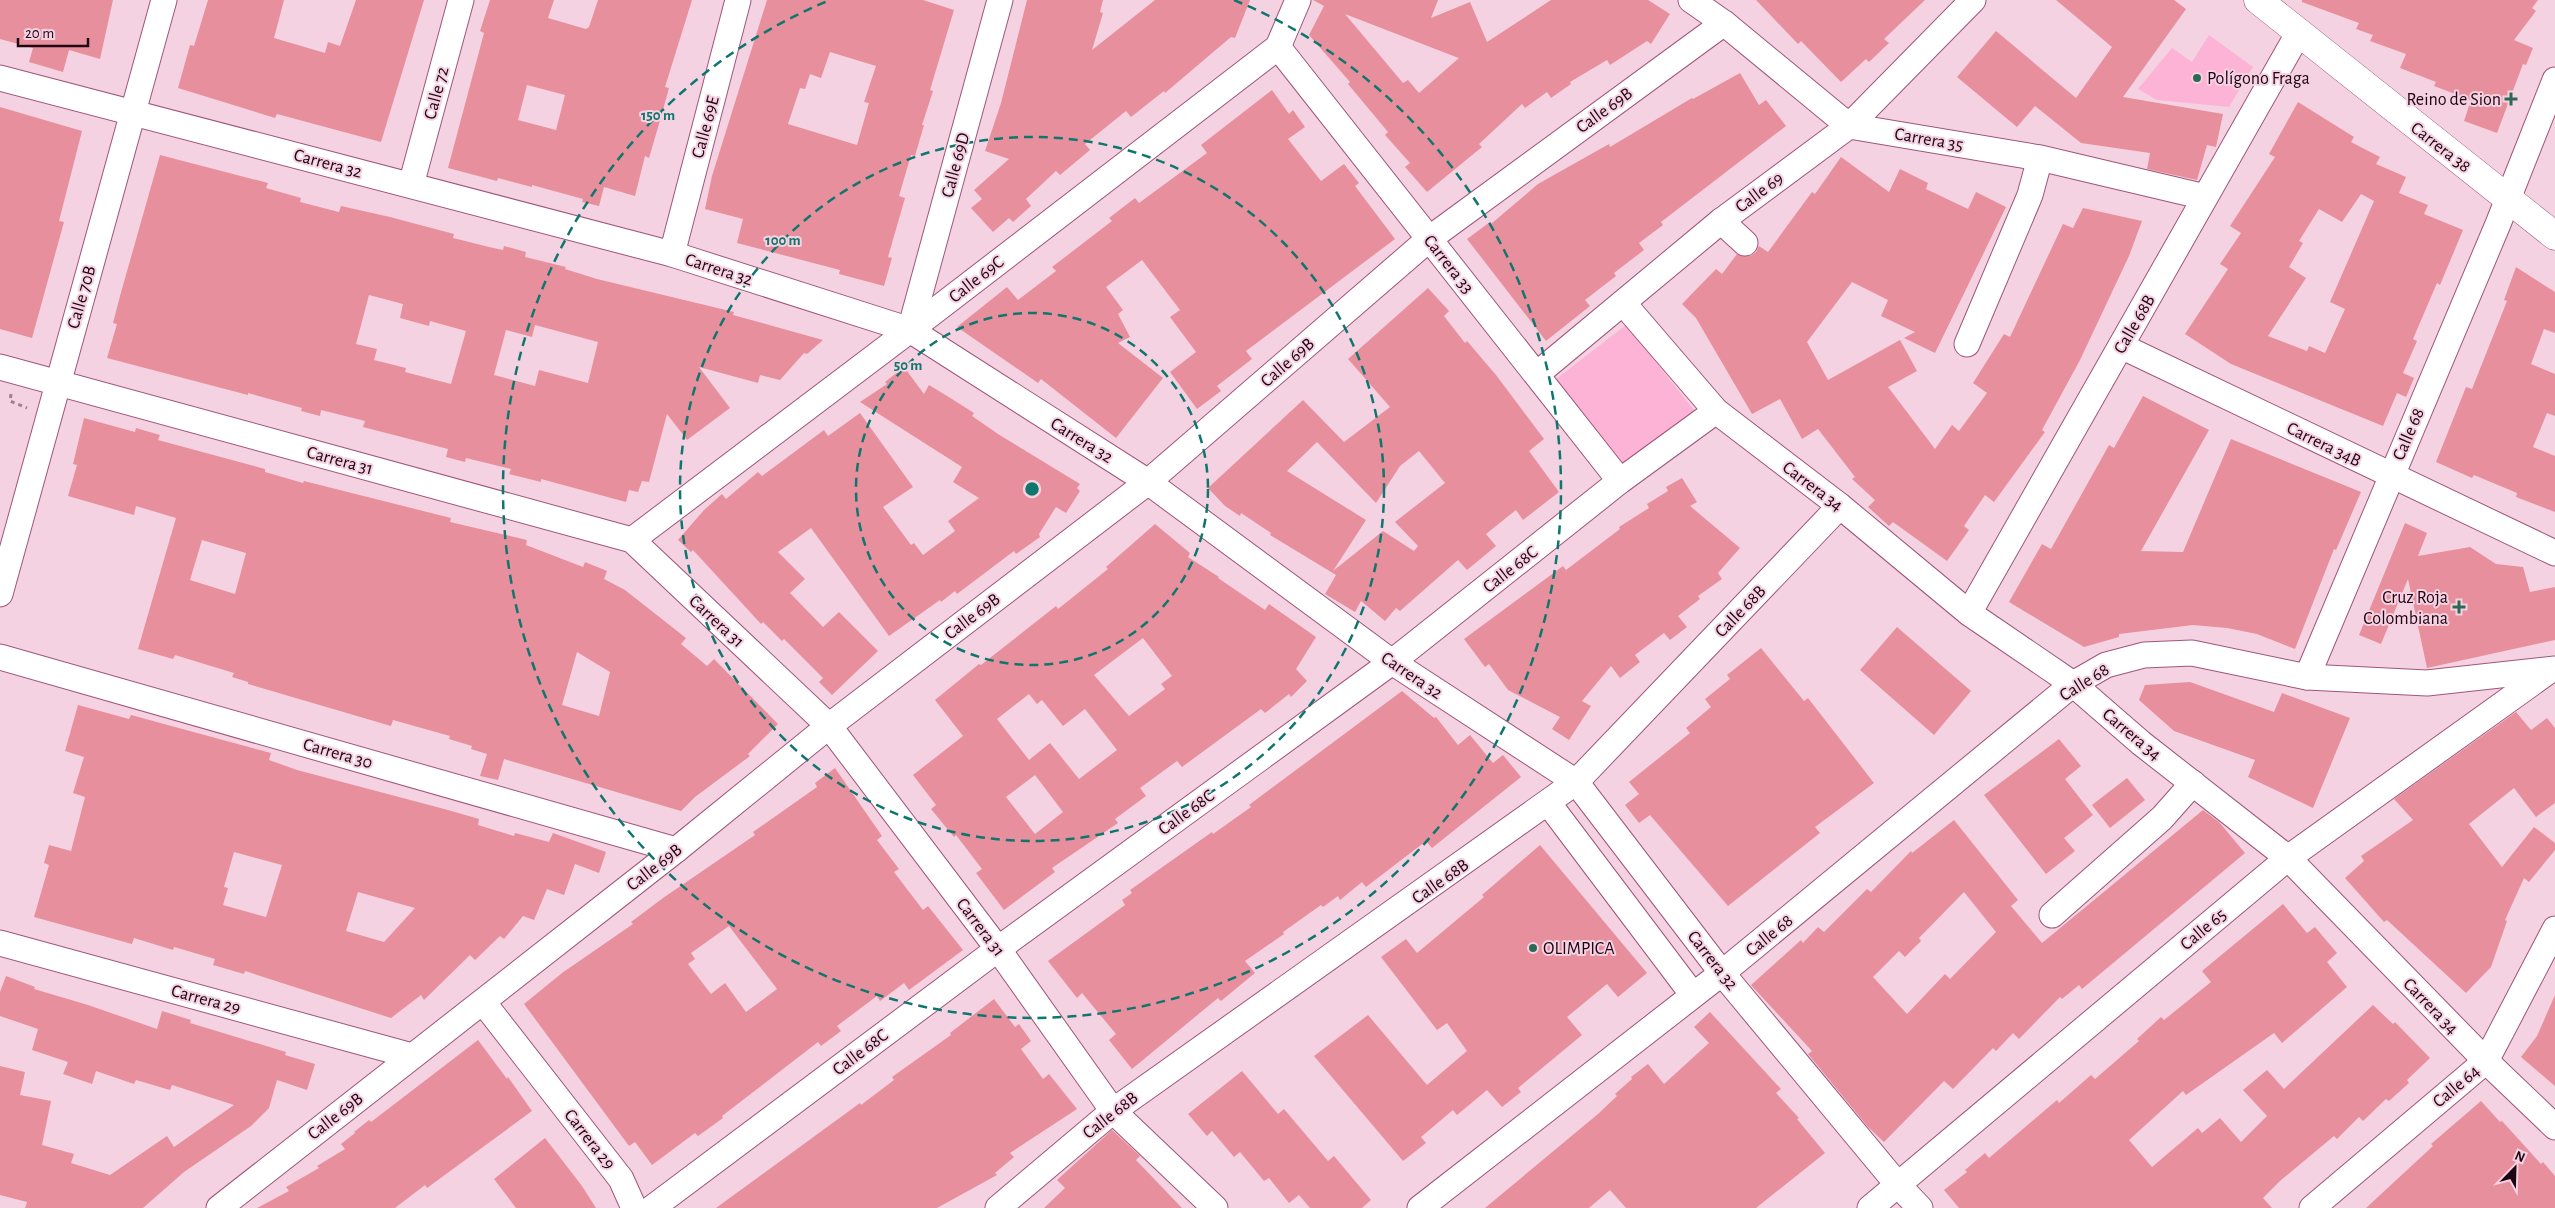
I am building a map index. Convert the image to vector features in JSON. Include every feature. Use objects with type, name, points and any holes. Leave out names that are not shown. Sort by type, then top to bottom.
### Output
[{"type":"main road","name":"Carrera 38","points":[[2258,0],[2298,34],[2555,236]]},
{"type":"street","name":"Calle 70B","points":[[0,594],[164,0]]},
{"type":"street","name":"Calle 72","points":[[411,185],[461,0]]},
{"type":"street","name":"Calle 69E","points":[[672,254],[738,0]]},
{"type":"street","name":"Calle 69D","points":[[910,330],[1000,0]]},
{"type":"street","name":"Calle 69C","points":[[632,540],[910,330],[1278,47],[1298,0]]},
{"type":"street","name":"Carrera 35","points":[[1691,0],[1724,23],[1849,126],[2040,158],[2205,197]]},
{"type":"street","name":"Calle 69","points":[[1537,374],[1624,304],[1721,221],[1849,126],[1972,0]]},
{"type":"street","name":"Calle 69B","points":[[219,1208],[676,850],[828,726],[1148,482],[1430,239],[1724,23]]},
{"type":"street","name":"Calle 68B","points":[[1969,613],[2298,34]]},
{"type":"street","name":"Carrera 33","points":[[1278,47],[1620,481]]},
{"type":"street","name":"Carrera 32","points":[[0,78],[672,254],[910,330],[1148,482],[1392,662],[1576,782],[1722,973],[1898,1185],[1920,1208]]},
{"type":"street","name":"Calle 68","points":[[1420,1208],[1722,973],[2073,684],[2106,665],[2135,657],[2192,653],[2306,677],[2508,200],[2555,80]]},
{"type":"street","points":[[1967,344],[2030,195],[2040,158]]},
{"type":"street","points":[[1721,221],[1745,243]]},
{"type":"street","name":"Carrera 34","points":[[1624,304],[1716,410],[1840,506],[1969,613],[2073,684],[2141,743],[2288,858],[2486,1061],[2555,1127]]},
{"type":"street","name":"Carrera 34B","points":[[2121,346],[2390,477],[2555,553]]},
{"type":"street","name":"Carrera 31","points":[[0,367],[632,540],[828,726],[998,949],[1113,1111],[1215,1208]]},
{"type":"street","name":"Calle 68C","points":[[652,1208],[998,949],[1392,662],[1620,481],[1716,410]]},
{"type":"street","name":"Calle 68B","points":[[998,1208],[1113,1111],[1549,804],[1576,782],[1840,506]]},
{"type":"street","name":"Carrera 30","points":[[0,657],[676,850]]},
{"type":"street","name":"Calle 65","points":[[2306,677],[2427,683],[2553,669]]},
{"type":"street","name":"Calle 65","points":[[1870,1208],[2288,858],[2553,669]]},
{"type":"street","points":[[2052,915],[2162,818],[2193,783]]},
{"type":"street","points":[[1549,804],[1693,995]]},
{"type":"street","name":"Calle 64","points":[[2312,1208],[2486,1061],[2555,929]]},
{"type":"street","name":"Carrera 29","points":[[0,943],[412,1056]]},
{"type":"street","name":"Carrera 29","points":[[483,1002],[621,1179],[634,1208]]},
{"type":"shaded area","name":"Polígono Fraga","points":[[2209,35],[2253,67],[2229,107],[2157,100],[2138,89],[2172,48],[2192,62]]},
{"type":"shaded area","points":[[1626,325],[1698,415],[1623,469],[1551,383]]},
{"type":"building","points":[[0,0],[113,0],[100,59],[69,50],[63,72],[29,62],[33,48],[0,39]]},
{"type":"building","points":[[208,0],[284,0],[274,38],[325,53],[328,42],[340,46],[356,0],[424,0],[381,142],[277,114],[275,118],[178,88],[190,45],[194,46]]},
{"type":"building","points":[[490,0],[554,0],[548,18],[586,29],[589,27],[598,0],[692,0],[665,87],[669,88],[659,124],[649,158],[645,156],[635,196],[604,187],[599,206],[582,202],[583,199],[532,185],[532,187],[498,178],[497,181],[448,168],[484,33],[480,31]],"holes":[[[527,85],[565,95],[556,130],[518,120]]]},
{"type":"building","points":[[767,0],[923,0],[954,10],[930,90],[933,91],[922,125],[924,125],[915,156],[911,155],[899,196],[905,198],[888,257],[892,258],[884,286],[839,274],[840,270],[737,243],[743,219],[705,209],[712,176]],"holes":[[[830,52],[876,66],[864,102],[869,103],[857,145],[788,124],[800,88],[805,89],[810,74],[821,78]]]},
{"type":"building","points":[[1027,0],[1103,0],[1100,12],[1103,13],[1092,50],[1155,0],[1250,0],[1235,38],[1231,37],[1165,93],[1164,91],[1131,117],[1126,111],[1085,144],[1090,150],[1060,175],[1056,171],[1026,199],[1031,206],[1013,222],[1009,218],[993,232],[971,208],[982,199],[974,190],[1009,159],[985,151],[1001,103]]},
{"type":"building","points":[[1313,0],[1438,0],[1431,18],[1470,2],[1487,42],[1551,0],[1648,0],[1670,14],[1651,44],[1647,41],[1610,65],[1607,60],[1570,82],[1571,84],[1551,98],[1547,92],[1525,108],[1522,104],[1479,144],[1482,147],[1427,192],[1405,167],[1410,163],[1385,135],[1388,132],[1348,84],[1350,82],[1309,35],[1324,6]],"holes":[[[1345,14],[1459,58],[1419,93],[1408,80],[1403,83]]]},
{"type":"building","points":[[1756,0],[1925,0],[1884,39],[1889,43],[1869,62],[1866,59],[1841,82],[1801,41],[1798,44]]},
{"type":"building","points":[[2056,0],[2174,0],[2186,9],[2123,97],[2223,114],[2216,147],[2207,145],[2197,180],[2147,169],[2150,153],[2081,143],[2035,106],[2017,127],[1957,77],[1996,31],[2076,98],[2112,47]]},
{"type":"building","points":[[2302,0],[2538,0],[2532,8],[2536,11],[2514,40],[2533,48],[2526,65],[2523,64],[2497,133],[2464,121],[2471,100],[2434,86],[2436,82],[2400,68],[2406,54],[2370,41],[2373,35],[2356,29],[2359,23],[2302,2]]},
{"type":"building","points":[[1740,73],[1759,105],[1766,100],[1786,126],[1661,222],[1663,225],[1639,243],[1644,250],[1614,273],[1616,276],[1585,300],[1590,306],[1546,341],[1467,239],[1490,222],[1491,224],[1538,184],[1609,144],[1610,147],[1692,98]]},
{"type":"building","points":[[1272,90],[1289,114],[1293,110],[1305,127],[1288,139],[1321,181],[1344,164],[1359,183],[1355,186],[1395,239],[1246,351],[1252,359],[1217,386],[1221,391],[1197,409],[1170,372],[1196,352],[1170,317],[1180,310],[1142,260],[1106,287],[1123,310],[1118,314],[1130,337],[1118,343],[1163,378],[1116,438],[1041,379],[1038,383],[957,327],[1007,287],[1018,300],[1056,271],[1052,267],[1112,221],[1109,218],[1135,198],[1139,203],[1207,153],[1201,145]]},
{"type":"building","points":[[2298,102],[2354,137],[2351,142],[2380,157],[2376,164],[2406,177],[2399,193],[2428,205],[2424,214],[2463,230],[2440,285],[2437,283],[2413,339],[2417,341],[2403,373],[2414,378],[2406,397],[2397,393],[2383,426],[2231,364],[2185,334],[2228,269],[2220,264],[2241,233],[2230,226],[2275,157],[2269,154]],"holes":[[[2361,194],[2374,201],[2330,302],[2345,309],[2325,353],[2309,346],[2307,351],[2268,336],[2306,278],[2289,267],[2303,243],[2299,241],[2319,209],[2342,222]]]},
{"type":"building","points":[[0,107],[82,131],[59,221],[64,222],[32,338],[0,329]]},
{"type":"building","points":[[160,155],[268,183],[266,188],[301,198],[300,202],[339,212],[341,206],[454,234],[453,238],[489,247],[503,250],[504,246],[526,252],[525,257],[566,267],[565,269],[597,279],[734,312],[733,315],[823,340],[807,354],[804,353],[780,380],[760,375],[758,383],[699,367],[730,408],[687,440],[667,414],[649,482],[642,481],[638,492],[629,490],[626,502],[541,479],[541,482],[509,474],[511,469],[466,458],[465,462],[446,457],[448,449],[363,427],[365,421],[321,410],[320,416],[301,411],[302,408],[248,393],[248,395],[107,358],[117,324],[113,323]],"holes":[[[369,295],[403,304],[400,318],[429,326],[430,321],[466,331],[451,384],[405,372],[406,368],[374,360],[377,349],[356,344]],[[535,325],[598,342],[588,383],[539,370],[535,386],[494,375],[506,330],[532,337]]]},
{"type":"building","points":[[1841,157],[1889,192],[1900,169],[1928,183],[1926,189],[1968,209],[1976,192],[2006,207],[1935,353],[1904,338],[1915,332],[1881,316],[1888,300],[1852,282],[1807,342],[1828,380],[1900,340],[1917,371],[1888,387],[1935,449],[1952,425],[1959,431],[1987,393],[1973,383],[2004,334],[2010,337],[2063,224],[2073,228],[2083,208],[2142,221],[2129,256],[2080,360],[2042,430],[2045,432],[1994,502],[1985,495],[1964,526],[1969,530],[1947,561],[1893,522],[1889,526],[1868,507],[1875,500],[1852,479],[1855,477],[1818,429],[1802,439],[1780,399],[1752,414],[1696,318],[1682,304],[1716,269],[1722,274],[1737,254],[1750,256],[1756,252],[1759,246],[1768,252],[1812,192],[1815,194]]},
{"type":"building","points":[[2516,267],[2555,292],[2555,333],[2544,329],[2531,364],[2555,374],[2555,416],[2547,413],[2533,447],[2555,456],[2555,512],[2516,497],[2517,493],[2474,475],[2472,478],[2436,462],[2466,387],[2472,389],[2507,301],[2504,300]]},
{"type":"building","points":[[1428,288],[1449,311],[1444,316],[1465,343],[1467,341],[1496,375],[1544,439],[1529,451],[1559,492],[1523,520],[1516,510],[1486,534],[1496,546],[1467,570],[1458,560],[1400,611],[1396,608],[1385,621],[1361,601],[1355,612],[1325,594],[1336,575],[1270,535],[1271,533],[1241,513],[1240,516],[1225,506],[1208,488],[1303,400],[1344,442],[1390,407],[1348,359]],"holes":[[[1317,442],[1376,503],[1400,466],[1419,451],[1445,483],[1395,522],[1418,546],[1414,551],[1383,531],[1333,571],[1366,520],[1287,471]]]},
{"type":"building","points":[[904,367],[924,394],[929,385],[952,399],[974,413],[972,416],[998,434],[1080,484],[1077,488],[1080,491],[1066,513],[1056,507],[1039,534],[1040,537],[1016,554],[1014,551],[957,594],[955,591],[941,602],[940,600],[889,636],[811,528],[778,552],[805,579],[790,593],[823,627],[839,612],[878,651],[832,695],[819,682],[823,678],[784,639],[782,641],[763,622],[761,624],[693,550],[691,552],[678,540],[704,510],[722,494],[726,499],[758,472],[762,476],[824,430],[828,436],[860,413],[913,487],[883,507],[911,545],[914,543],[923,555],[955,531],[948,521],[979,498],[953,482],[962,467],[860,402],[887,384],[885,382]]},
{"type":"building","points":[[2143,396],[2209,430],[2141,551],[2183,552],[2231,439],[2361,492],[2336,550],[2334,549],[2295,649],[2257,634],[2227,628],[2193,625],[2119,634],[2119,637],[2084,647],[2009,602],[2042,544],[2051,549],[2109,445],[2114,448]]},
{"type":"building","points":[[84,418],[135,432],[136,428],[160,435],[158,440],[265,469],[265,472],[303,483],[304,481],[451,518],[450,522],[527,540],[526,545],[583,567],[585,562],[607,571],[604,579],[625,590],[686,638],[681,644],[707,666],[714,659],[778,724],[748,754],[750,756],[695,797],[681,811],[504,759],[498,780],[480,776],[487,754],[471,749],[472,746],[449,739],[450,736],[393,720],[391,726],[248,684],[248,682],[232,677],[234,673],[175,655],[173,659],[138,649],[176,518],[136,506],[134,515],[68,496],[77,465],[73,464]],"holes":[[[202,540],[246,553],[235,594],[190,580]],[[577,652],[610,672],[599,716],[562,705]]]},
{"type":"building","points":[[1682,478],[1697,502],[1690,506],[1740,548],[1718,573],[1722,579],[1698,596],[1700,599],[1678,616],[1687,627],[1670,640],[1664,633],[1635,655],[1640,662],[1620,678],[1611,666],[1582,701],[1591,706],[1569,740],[1552,729],[1560,717],[1508,690],[1489,664],[1485,667],[1464,639],[1563,566],[1566,570],[1620,529],[1619,527],[1649,508],[1647,504],[1668,491],[1666,487]]},
{"type":"building","name":"Cruz Roja Colombiana","points":[[2405,523],[2427,533],[2418,556],[2470,547],[2496,564],[2523,567],[2530,592],[2555,587],[2555,640],[2427,668],[2408,579],[2381,644],[2359,635]]},
{"type":"building","points":[[1155,524],[1190,553],[1188,557],[1265,610],[1269,604],[1316,637],[1296,669],[1307,681],[1291,697],[1289,694],[1265,713],[1261,709],[1182,767],[1177,761],[1140,788],[1146,796],[1115,819],[1118,823],[1052,868],[1055,872],[1004,910],[976,873],[982,869],[956,835],[954,837],[931,809],[936,805],[913,775],[963,736],[935,700],[1056,606],[1058,609],[1108,569],[1106,567]],"holes":[[[1143,638],[1172,676],[1161,684],[1165,689],[1129,716],[1094,675]],[[1029,694],[1037,704],[1042,700],[1063,726],[1085,709],[1117,750],[1079,779],[1050,743],[1029,760],[997,719]],[[1035,775],[1063,812],[1035,834],[1006,797]]]},
{"type":"building","points":[[1897,627],[1971,691],[1934,735],[1860,670]]},
{"type":"building","points":[[1761,648],[1804,701],[1808,698],[1874,783],[1815,827],[1820,833],[1728,906],[1650,815],[1639,823],[1625,805],[1639,794],[1629,782],[1690,733],[1686,728],[1711,707],[1705,699],[1730,679],[1727,675]]},
{"type":"building","points":[[2190,682],[2274,712],[2282,693],[2350,718],[2313,808],[2248,777],[2255,760],[2174,731],[2139,700],[2145,685]]},
{"type":"building","points":[[1402,691],[1434,718],[1436,717],[1458,745],[1470,735],[1493,763],[1503,755],[1521,777],[1432,848],[1426,841],[1366,887],[1362,882],[1340,900],[1338,896],[1323,907],[1321,905],[1283,932],[1284,934],[1245,961],[1255,973],[1221,1001],[1218,998],[1132,1069],[1109,1040],[1116,1034],[1082,993],[1077,998],[1048,961],[1125,905],[1122,900],[1132,893],[1130,890],[1251,807],[1249,805]]},
{"type":"building","points":[[78,705],[129,719],[131,715],[271,753],[269,760],[297,770],[479,819],[478,825],[514,836],[515,833],[549,842],[553,833],[606,852],[599,873],[575,864],[564,895],[547,889],[534,920],[523,916],[504,939],[500,936],[475,960],[470,955],[424,1000],[421,995],[391,1018],[245,971],[244,974],[213,965],[215,959],[174,947],[173,950],[134,938],[132,944],[34,917],[49,865],[44,863],[49,845],[71,851],[85,797],[73,793],[84,757],[65,751]],"holes":[[[234,852],[282,865],[266,917],[223,905],[228,888],[224,887]],[[358,892],[415,908],[384,942],[346,931]]]},
{"type":"building","points":[[2516,712],[2531,730],[2547,718],[2555,728],[2555,803],[2536,817],[2514,788],[2469,824],[2502,867],[2534,827],[2555,843],[2555,850],[2529,882],[2524,878],[2505,920],[2507,921],[2491,967],[2466,993],[2387,920],[2384,922],[2345,878],[2364,861],[2361,856],[2413,820],[2394,799]]},
{"type":"building","points":[[2059,739],[2081,766],[2065,779],[2093,815],[2064,838],[2075,851],[2046,874],[1984,795]]},
{"type":"building","points":[[835,768],[882,836],[877,840],[899,869],[894,872],[923,910],[928,906],[963,950],[909,990],[904,983],[880,1001],[877,996],[837,1026],[841,1031],[821,1046],[818,1042],[722,1116],[723,1118],[698,1136],[695,1133],[652,1165],[635,1142],[629,1146],[524,1004],[562,973],[633,924],[631,922],[663,898],[755,835],[753,832],[817,787],[815,783]],"holes":[[[729,926],[777,989],[746,1012],[725,983],[711,994],[688,964],[695,959],[691,953]]]},
{"type":"building","points":[[2127,778],[2145,800],[2110,828],[2092,805]]},
{"type":"building","points":[[2203,810],[2219,822],[2245,853],[2082,989],[2079,985],[2062,999],[2060,997],[2019,1039],[2013,1033],[1996,1051],[1993,1048],[1953,1089],[1944,1081],[1884,1142],[1868,1127],[1808,1054],[1812,1051],[1751,985],[1801,940],[1803,943],[1818,927],[1824,932],[1867,889],[1871,892],[1911,851],[1912,853],[1954,820],[2018,900],[2011,906],[2042,943]],"holes":[[[1964,892],[1996,932],[1950,979],[1945,974],[1907,1014],[1873,977],[1899,951],[1905,957],[1921,941],[1919,938]]]},
{"type":"building","points":[[1540,845],[1647,973],[1618,997],[1607,984],[1567,1017],[1582,1035],[1518,1088],[1521,1092],[1502,1107],[1487,1090],[1457,1115],[1453,1110],[1421,1137],[1426,1143],[1403,1161],[1314,1056],[1368,1015],[1427,1085],[1467,1051],[1447,1023],[1437,1030],[1381,957],[1406,939],[1417,953],[1484,897],[1482,895]]},
{"type":"building","points":[[2283,904],[2307,933],[2315,927],[2337,953],[2327,962],[2347,987],[2282,1043],[2274,1033],[2186,1095],[2183,1091],[2129,1140],[2152,1167],[2198,1128],[2202,1133],[2220,1118],[2241,1142],[2267,1116],[2243,1090],[2267,1070],[2284,1089],[2373,1005],[2393,1024],[2395,1022],[2430,1058],[2407,1080],[2409,1083],[2389,1101],[2386,1099],[2363,1121],[2359,1117],[2337,1139],[2334,1136],[2280,1181],[2263,1198],[2272,1208],[1959,1208],[1944,1190],[1967,1172],[1965,1170],[1985,1153],[1989,1158],[2057,1100],[2059,1103],[2091,1075],[2095,1079],[2139,1041],[2137,1039],[2161,1017],[2164,1020],[2211,982],[2202,971]]},
{"type":"building","points":[[6,976],[35,987],[34,989],[157,1029],[162,1011],[191,1020],[190,1023],[286,1052],[285,1055],[315,1064],[307,1090],[277,1080],[269,1108],[251,1126],[184,1172],[143,1208],[25,1208],[27,1202],[0,1195],[0,1066],[25,1072],[20,1095],[51,1101],[42,1145],[74,1154],[71,1163],[110,1175],[167,1136],[174,1147],[234,1105],[172,1085],[170,1090],[136,1080],[134,1084],[96,1071],[92,1084],[63,1074],[68,1062],[32,1050],[38,1029],[0,1016],[0,992]]},
{"type":"building","points":[[2555,995],[2555,1086],[2521,1057],[2537,1036]]},
{"type":"building","points":[[994,999],[1015,1027],[1019,1024],[1031,1041],[1021,1049],[1043,1079],[1049,1074],[1077,1109],[1010,1153],[1014,1157],[995,1173],[997,1175],[937,1208],[716,1208],[860,1103],[861,1105],[894,1080],[892,1077],[951,1035],[950,1033]]},
{"type":"building","points":[[1710,1012],[1781,1089],[1776,1093],[1799,1118],[1797,1119],[1825,1153],[1756,1208],[1626,1208],[1610,1190],[1589,1208],[1485,1208],[1598,1114],[1617,1096],[1615,1094],[1632,1079],[1631,1077],[1648,1064],[1664,1084],[1709,1043],[1694,1027]]},
{"type":"building","points":[[478,1040],[532,1111],[427,1188],[425,1185],[395,1208],[257,1208],[289,1191],[286,1187],[319,1168],[317,1166],[345,1149],[341,1144],[354,1132],[369,1120],[371,1122]]},
{"type":"building","points":[[1242,1071],[1278,1114],[1284,1109],[1328,1161],[1334,1156],[1371,1200],[1362,1208],[1310,1208],[1299,1195],[1289,1203],[1269,1178],[1264,1181],[1240,1152],[1234,1157],[1212,1131],[1207,1136],[1188,1114]]},
{"type":"building","points":[[2481,1101],[2541,1164],[2543,1162],[2555,1176],[2555,1208],[2366,1208],[2433,1146],[2431,1144]]},
{"type":"building","points":[[1112,1130],[1140,1156],[1136,1160],[1182,1208],[1044,1208],[1065,1188],[1057,1180]]},
{"type":"building","points":[[545,1138],[582,1186],[596,1208],[516,1208],[494,1179]]},
{"type":"place","name":"Polígono Fraga","points":[[2197,78]]},
{"type":"place","name":"Reino de Sion","points":[[2511,99]]},
{"type":"place","name":"Cruz Roja Colombiana","points":[[2459,607]]},
{"type":"place","name":"OLIMPICA","points":[[1533,948]]}]
